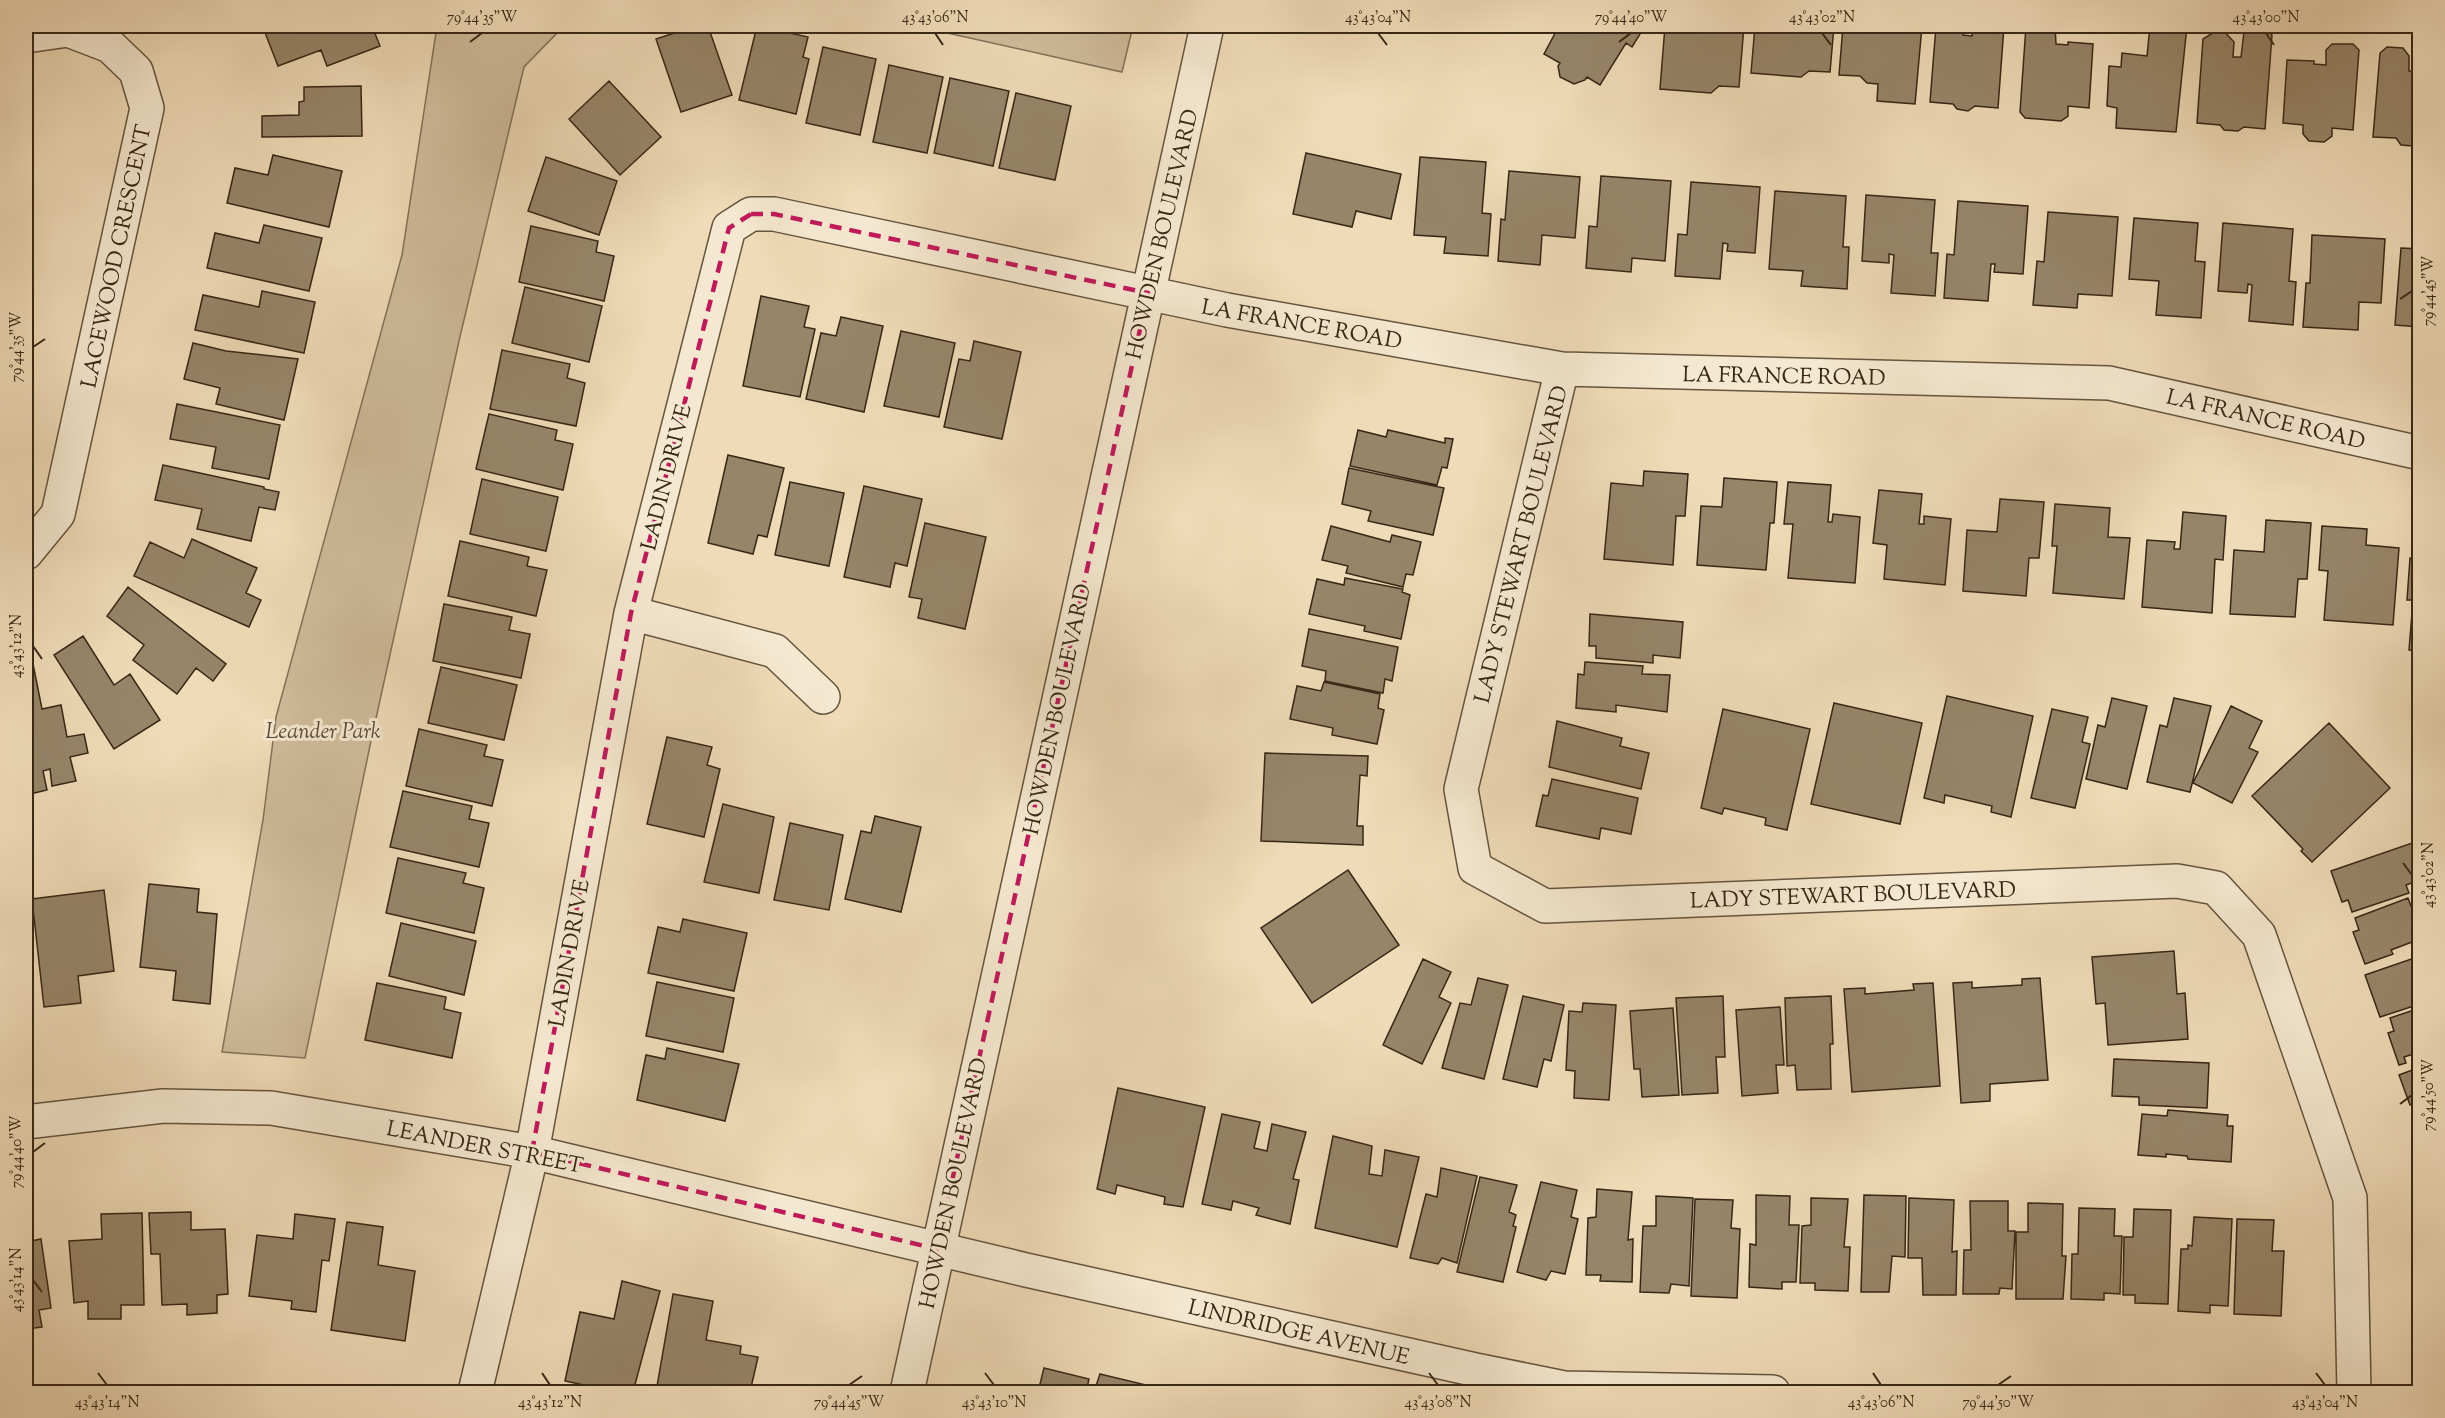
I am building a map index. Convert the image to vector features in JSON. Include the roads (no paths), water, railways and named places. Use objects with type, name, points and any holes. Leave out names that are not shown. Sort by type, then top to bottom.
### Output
[{"type":"street","name":"HOWDEN BOULEVARD","points":[[907,1392],[1207,26]]},
{"type":"street","name":"LACEWOOD CRESCENT","points":[[26,36],[68,30],[110,46],[136,71],[147,108],[58,514],[26,554]]},
{"type":"street","name":"LADIN DRIVE","points":[[475,1392],[532,1152],[631,614],[729,228],[751,214],[774,214],[1148,293]]},
{"type":"street","name":"LA FRANCE ROAD","points":[[1148,293],[1227,310],[1562,369],[2109,383],[2420,453]]},
{"type":"street","name":"LADY STEWART BOULEVARD","points":[[1562,369],[1461,789],[1475,868],[1545,906],[2177,881],[2216,888],[2259,935],[2350,1198],[2354,1392]]},
{"type":"street","points":[[631,614],[775,651],[823,697]]},
{"type":"street","name":"LEANDER STREET","points":[[26,1122],[163,1106],[271,1108],[532,1152],[937,1249]]},
{"type":"street","name":"LINDRIDGE AVENUE","points":[[937,1249],[1564,1390],[1773,1392]]},
{"type":"park label","name":"Leander Park","points":[[323,730]]}]
